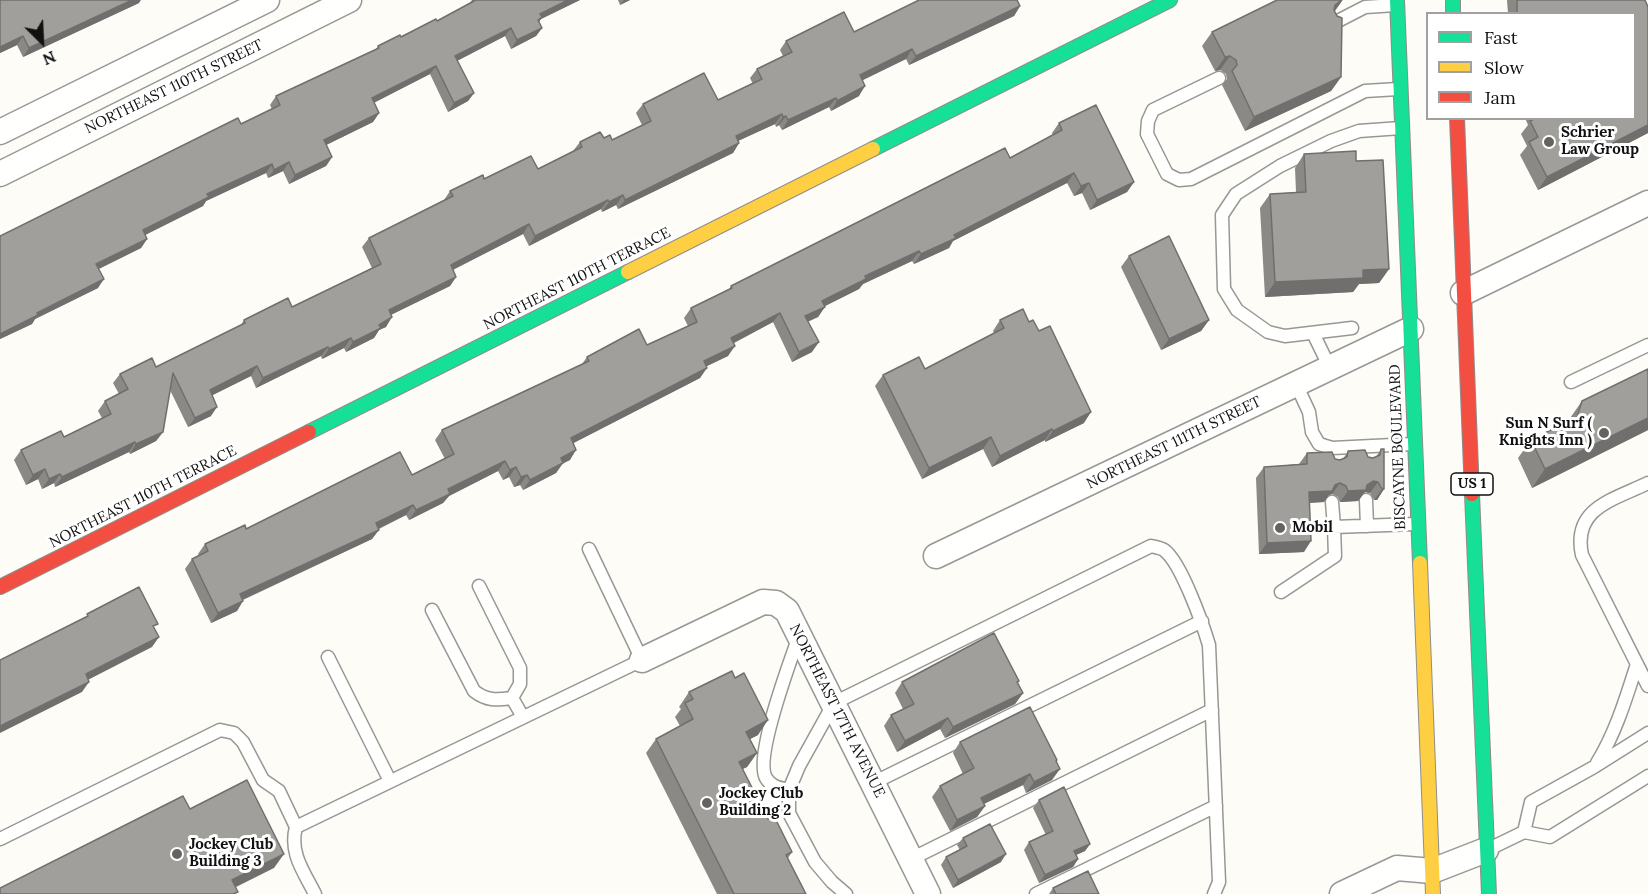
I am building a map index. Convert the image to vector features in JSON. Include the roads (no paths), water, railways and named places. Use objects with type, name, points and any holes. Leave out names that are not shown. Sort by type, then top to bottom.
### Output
[{"type":"main road","name":"NORTHEAST 110TH TERRACE","points":[[0,587],[1170,0]]},
{"type":"main road","name":"BISCAYNE BOULEVARD","points":[[1397,2],[1432,883]]},
{"type":"main road","name":"US 1","points":[[1457,120],[1489,894]]},
{"type":"street","points":[[0,132],[267,0]]},
{"type":"street","name":"NORTHEAST 110TH STREET","points":[[0,174],[349,0]]},
{"type":"street","points":[[1463,293],[1648,204]]},
{"type":"street","name":"NORTHEAST 111TH STREET","points":[[936,556],[1411,329]]},
{"type":"street","name":"NORTHEAST 17TH AVENUE","points":[[642,660],[763,602],[776,603],[787,611],[927,894]]},
{"type":"street","points":[[1419,894],[1432,883],[1486,850]]},
{"type":"street","points":[[1342,894],[1397,868],[1432,883]]},
{"type":"lane","points":[[1332,24],[1365,7],[1397,2]]},
{"type":"lane","points":[[1219,78],[1153,110],[1148,121],[1147,134],[1167,174],[1179,180],[1191,179],[1365,91],[1401,88]]},
{"type":"lane","points":[[1352,327],[1285,336],[1268,332],[1237,310],[1224,288],[1222,215],[1236,195],[1280,166],[1330,141],[1359,131],[1402,128]]},
{"type":"lane","points":[[1313,333],[1330,368]]},
{"type":"lane","points":[[1571,382],[1648,345]]},
{"type":"lane","points":[[1296,384],[1309,412],[1312,432],[1319,444],[1332,448],[1413,444]]},
{"type":"lane","points":[[1365,446],[1365,461]]},
{"type":"lane","points":[[1332,448],[1332,463]]},
{"type":"lane","points":[[1648,483],[1592,511],[1583,524],[1579,540],[1582,555],[1648,686]]},
{"type":"lane","points":[[1366,501],[1367,526]]},
{"type":"lane","points":[[1281,592],[1335,556],[1332,502]]},
{"type":"lane","points":[[1334,527],[1416,524]]},
{"type":"lane","points":[[846,894],[815,862],[789,813],[789,790],[799,766],[834,703],[1150,546],[1163,549],[1173,559],[1202,621],[1209,645],[1220,882],[1214,894]]},
{"type":"lane","points":[[296,827],[642,660],[589,549]]},
{"type":"lane","points":[[479,586],[520,668],[520,684],[512,698]]},
{"type":"lane","points":[[432,610],[474,691],[483,698],[495,700],[512,698]]},
{"type":"lane","points":[[873,783],[1202,621]]},
{"type":"lane","points":[[789,790],[771,785],[762,767],[765,745],[799,634]]},
{"type":"lane","points":[[328,657],[390,781]]},
{"type":"lane","points":[[1594,767],[1608,745],[1637,664]]},
{"type":"lane","points":[[512,698],[523,717]]},
{"type":"lane","points":[[911,859],[1212,710]]},
{"type":"lane","points":[[0,839],[220,730],[234,733],[243,741],[263,780],[279,791],[296,827],[293,839],[294,852],[315,894]]},
{"type":"lane","points":[[1524,832],[1531,802],[1594,767],[1648,733]]},
{"type":"lane","points":[[1486,850],[1524,832],[1550,837],[1648,776]]},
{"type":"lane","points":[[1036,894],[1216,806]]},
{"type":"place","name":"Schrier Law Group","points":[[1549,142]]},
{"type":"place","name":"Sun N Surf ( Knights Inn )","points":[[1604,433]]},
{"type":"place","name":"Mobil","points":[[1280,528]]},
{"type":"place","name":"Jockey Club Building 2","points":[[707,803]]},
{"type":"place","name":"Jockey Club Building 3","points":[[177,854]]}]
